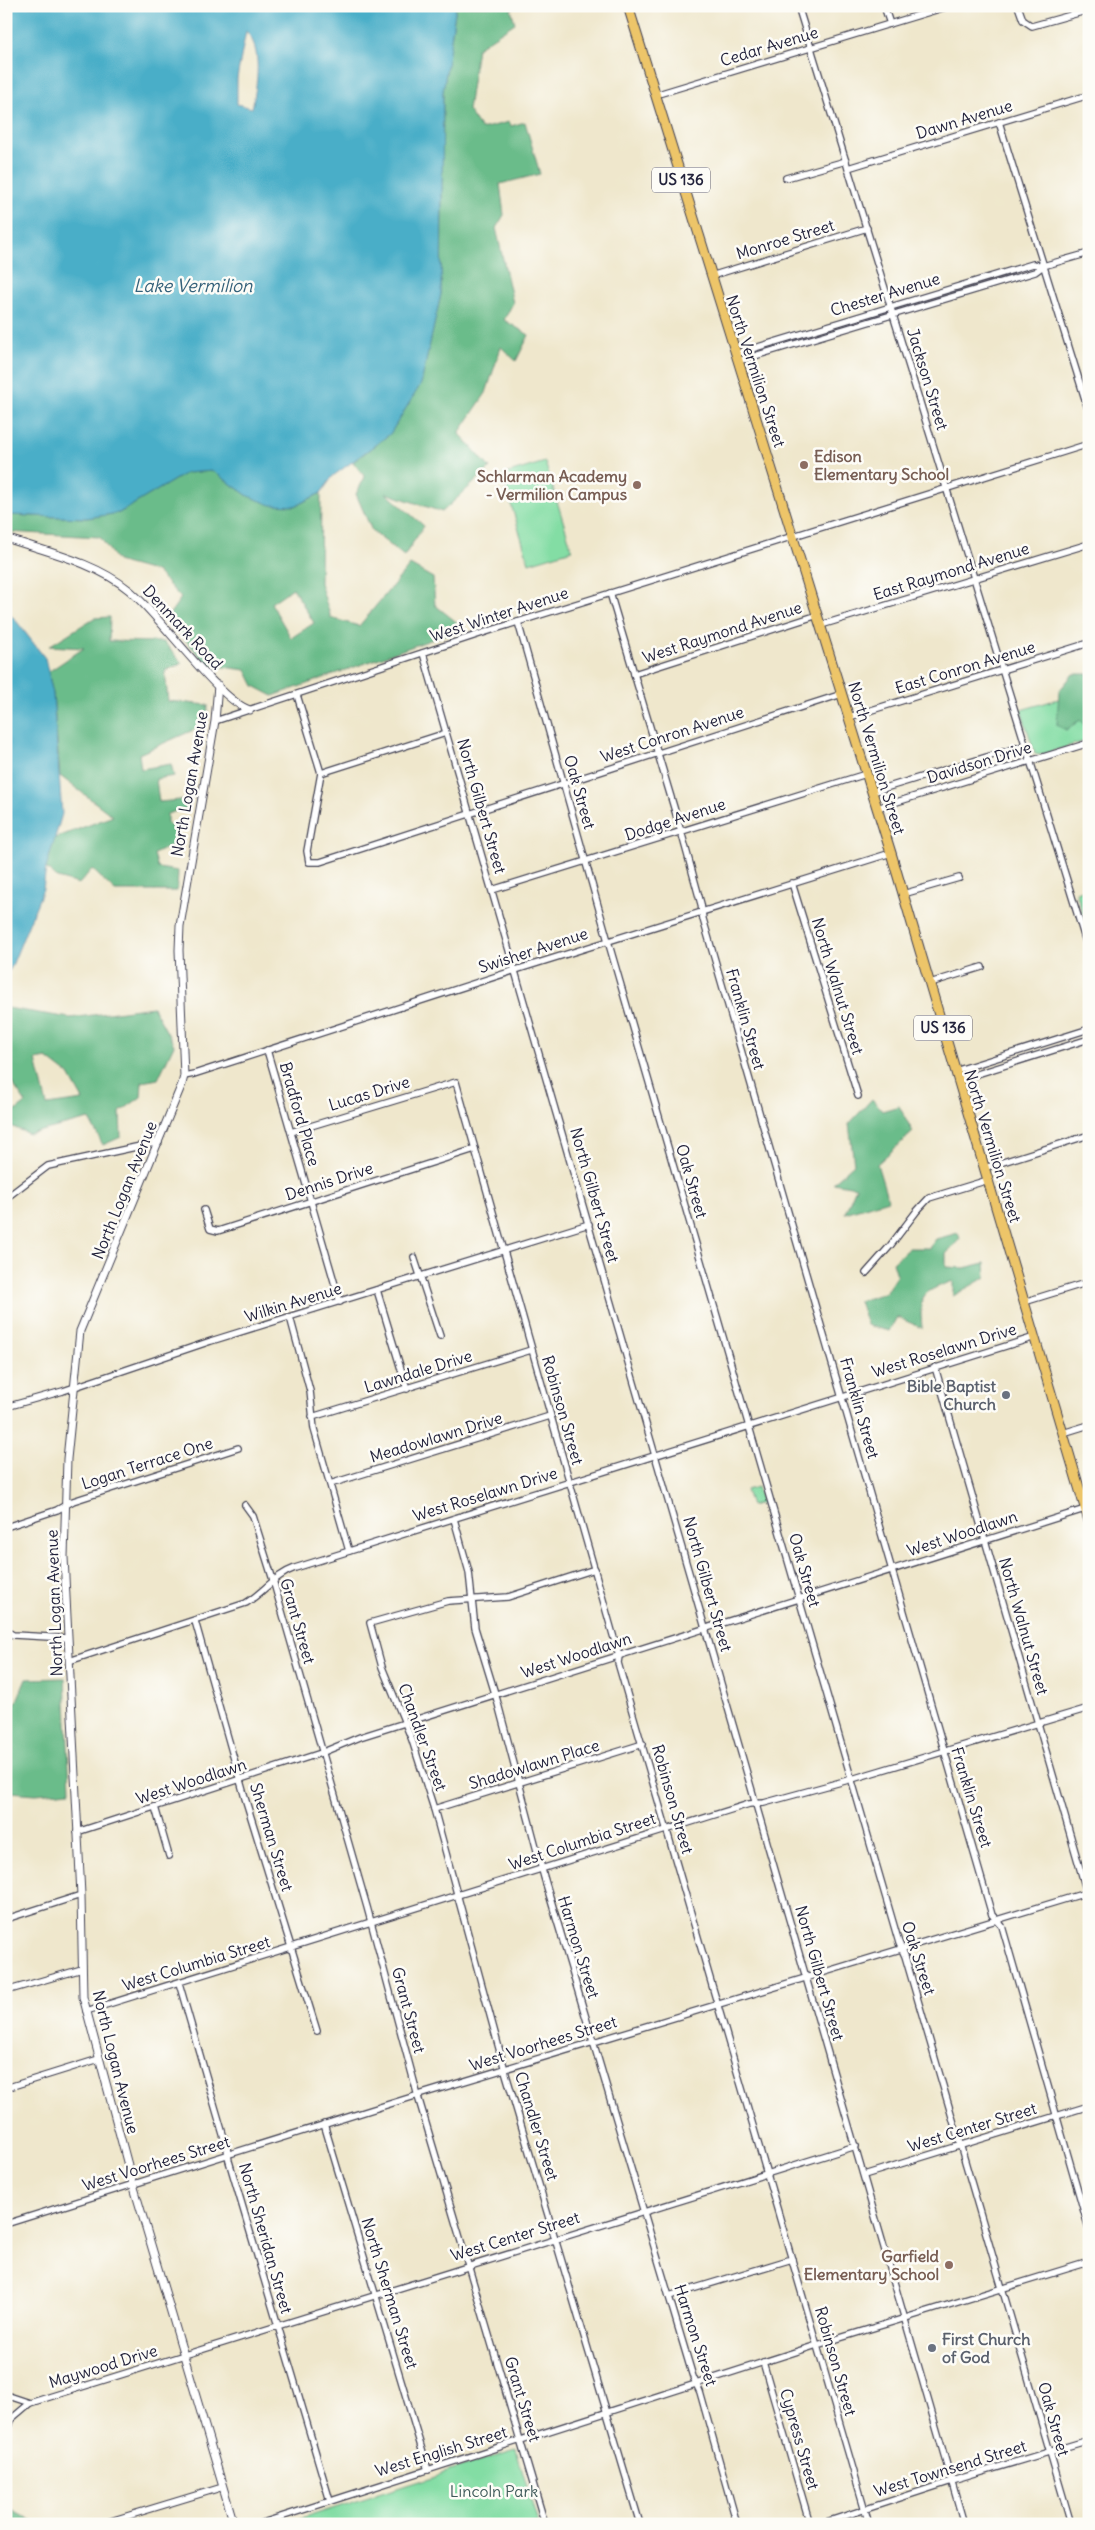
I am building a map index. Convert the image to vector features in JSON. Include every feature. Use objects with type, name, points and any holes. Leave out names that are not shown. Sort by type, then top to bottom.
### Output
[{"type":"main road","name":"North Vermilion Street","points":[[628,6],[891,853],[1089,1520]]},
{"type":"street","name":"Jackson Street","points":[[798,6],[1089,952]]},
{"type":"street","points":[[884,6],[890,24]]},
{"type":"street","name":"Cedar Avenue","points":[[655,95],[949,6]]},
{"type":"street","points":[[1018,6],[1023,20],[1032,26],[1089,10]]},
{"type":"street","name":"Dawn Avenue","points":[[848,168],[1089,95]]},
{"type":"street","points":[[999,122],[1089,412]]},
{"type":"street","points":[[786,178],[846,161]]},
{"type":"street","name":"Monroe Street","points":[[711,276],[867,228]]},
{"type":"street","name":"Chester Avenue","points":[[736,358],[801,342],[1035,272],[1043,266],[1089,253]]},
{"type":"street","name":"Chester Avenue","points":[[736,358],[799,335],[1033,264],[1043,266]]},
{"type":"street","points":[[988,278],[991,285]]},
{"type":"street","points":[[941,292],[943,299]]},
{"type":"street","points":[[799,335],[801,342]]},
{"type":"street","name":"West Winter Avenue","points":[[215,721],[518,622],[1089,444]]},
{"type":"street","name":"Denmark Road","points":[[6,538],[96,570],[128,589],[236,703],[250,710]]},
{"type":"street","name":"East Raymond Avenue","points":[[821,626],[1089,544]]},
{"type":"street","name":"Franklin Street","points":[[610,593],[681,832],[702,911],[944,1752],[992,1915],[1002,1926],[1089,2229]]},
{"type":"street","name":"West Raymond Avenue","points":[[634,674],[818,615]]},
{"type":"street","name":"Oak Street","points":[[518,622],[608,941],[799,1599],[1071,2524]]},
{"type":"street","name":"East Conron Avenue","points":[[848,717],[1089,642]]},
{"type":"street","name":"North Gilbert Street","points":[[423,653],[707,1628],[964,2524]]},
{"type":"street","name":"North Logan Avenue","points":[[218,685],[215,721],[180,926],[179,950],[184,1076],[159,1142],[80,1331],[73,1387],[65,1506],[64,1557],[81,1895],[82,1970],[86,2011],[133,2184],[234,2524]]},
{"type":"street","name":"West Conron Avenue","points":[[321,773],[307,851],[309,862],[320,862],[563,782],[657,754],[842,694]]},
{"type":"street","points":[[297,695],[321,773],[446,732]]},
{"type":"street","name":"Davidson Drive","points":[[877,808],[1089,743]]},
{"type":"street","name":"Davidson Drive","points":[[872,792],[1026,745]]},
{"type":"street","name":"Dodge Avenue","points":[[492,890],[866,774]]},
{"type":"street","name":"Swisher Avenue","points":[[184,1076],[702,911],[891,853]]},
{"type":"street","points":[[903,894],[959,878]]},
{"type":"street","name":"North Walnut Street","points":[[792,883],[858,1096]]},
{"type":"street","points":[[930,983],[982,967]]},
{"type":"street","points":[[957,1076],[1089,1029]]},
{"type":"street","points":[[957,1076],[1089,1039]]},
{"type":"street","name":"Bradford Place","points":[[267,1050],[340,1302]]},
{"type":"street","name":"Lucas Drive","points":[[291,1132],[456,1082]]},
{"type":"street","name":"Robinson Street","points":[[456,1082],[595,1569],[619,1656],[618,1663],[668,1829],[717,2004],[869,2524]]},
{"type":"street","points":[[984,1168],[1089,1135]]},
{"type":"street","points":[[6,1198],[48,1166],[159,1142]]},
{"type":"street","name":"Dennis Drive","points":[[204,1210],[210,1229],[218,1230],[474,1149]]},
{"type":"street","points":[[866,1273],[890,1247],[916,1212],[930,1198],[988,1180]]},
{"type":"street","name":"Wilkin Avenue","points":[[6,1407],[588,1224]]},
{"type":"street","points":[[414,1257],[440,1336]]},
{"type":"street","points":[[1024,1302],[1089,1282]]},
{"type":"street","points":[[376,1290],[407,1389]]},
{"type":"street","points":[[290,1317],[310,1391],[312,1417],[349,1551]]},
{"type":"street","name":"West Roselawn Drive","points":[[69,1661],[246,1603],[262,1593],[273,1580],[283,1573],[1035,1336]]},
{"type":"street","name":"Lawndale Drive","points":[[312,1417],[531,1350]]},
{"type":"street","name":"North Walnut Street","points":[[935,1367],[1037,1723],[1085,1886],[1089,1892]]},
{"type":"street","name":"Meadowlawn Drive","points":[[330,1484],[550,1416]]},
{"type":"street","points":[[1063,1433],[1089,1425]]},
{"type":"street","name":"Logan Terrace One","points":[[6,1527],[238,1448]]},
{"type":"street","name":"Grant Street","points":[[245,1506],[253,1516],[273,1580],[321,1753],[371,1922],[418,2095],[545,2524]]},
{"type":"street","name":"West Woodlawn","points":[[77,1832],[321,1753],[406,1722],[1085,1508]]},
{"type":"street","name":"Harmon Street","points":[[454,1519],[469,1572],[475,1628],[542,1868],[737,2524]]},
{"type":"street","points":[[472,1600],[508,1597],[595,1569]]},
{"type":"street","name":"Chandler Street","points":[[472,1600],[434,1604],[370,1623],[382,1667],[406,1722],[434,1809],[505,2069],[640,2524]]},
{"type":"street","name":"Sherman Street","points":[[195,1621],[269,1877],[317,2031]]},
{"type":"street","points":[[6,1631],[13,1635],[68,1638]]},
{"type":"street","name":"West Columbia Street","points":[[86,2011],[668,1829],[756,1803],[852,1779],[1089,1708]]},
{"type":"street","name":"Shadowlawn Place","points":[[434,1809],[520,1784],[643,1744]]},
{"type":"street","points":[[155,1807],[169,1856]]},
{"type":"street","name":"West Voorhees Street","points":[[6,2224],[418,2095],[1089,1892]]},
{"type":"street","points":[[6,1919],[81,1895]]},
{"type":"street","points":[[6,1991],[82,1970]]},
{"type":"street","name":"North Sheridan Street","points":[[179,1983],[277,2326],[330,2501]]},
{"type":"street","points":[[6,2088],[99,2059]]},
{"type":"street","name":"West Center Street","points":[[864,2175],[1089,2106]]},
{"type":"street","name":"North Sherman Street","points":[[324,2124],[428,2470]]},
{"type":"street","name":"West Center Street","points":[[183,2356],[556,2238],[856,2146]]},
{"type":"street","points":[[669,2296],[792,2259]]},
{"type":"street","name":"West English Street","points":[[259,2524],[763,2362],[1089,2262]]},
{"type":"street","name":"Maywood Drive","points":[[10,2420],[30,2403],[183,2356]]},
{"type":"street","name":"Cypress Street","points":[[763,2362],[810,2524]]},
{"type":"street","points":[[6,2436],[10,2420],[6,2396],[30,2403]]},
{"type":"street","name":"West Townsend Street","points":[[820,2524],[952,2481],[1089,2440]]},
{"type":"street","points":[[101,2524],[223,2487]]},
{"type":"green space","points":[[456,6],[518,6],[511,9],[515,23],[477,48],[468,110],[481,129],[509,122],[511,126],[525,122],[540,174],[500,184],[504,215],[496,228],[513,303],[504,320],[529,335],[516,361],[501,347],[486,393],[459,433],[490,468],[442,512],[386,493],[424,526],[404,556],[372,531],[356,494],[365,477],[353,462],[390,434],[421,383],[441,294],[443,92]]},
{"type":"green space","points":[[545,462],[572,550],[529,563],[502,475]]},
{"type":"green space","points":[[213,471],[248,496],[295,506],[321,493],[320,583],[331,618],[359,626],[410,565],[433,578],[435,605],[464,628],[273,696],[254,686],[246,670],[208,665],[166,619],[181,598],[157,572],[117,561],[100,537],[6,532],[6,515],[87,518],[119,513],[186,473]],"holes":[[[293,588],[314,623],[291,638],[271,603]]]},
{"type":"green space","points":[[110,617],[109,641],[164,642],[182,663],[165,671],[168,701],[208,705],[207,724],[139,754],[141,769],[171,764],[174,776],[156,779],[159,802],[191,799],[189,807],[167,814],[167,822],[182,840],[154,854],[158,868],[178,871],[177,891],[115,891],[92,869],[79,884],[57,878],[46,868],[55,838],[113,816],[60,776],[53,694],[48,672],[84,648],[49,646],[94,618]]},
{"type":"green space","points":[[1073,674],[1089,674],[1089,730],[1080,720],[1066,730],[1057,725],[1059,691]]},
{"type":"green space","points":[[1089,690],[1089,740],[1039,755],[1035,754],[1021,710]]},
{"type":"green space","points":[[1089,888],[1089,935],[1076,892]]},
{"type":"green space","points":[[153,1007],[174,1045],[158,1079],[142,1082],[141,1097],[120,1112],[121,1137],[103,1145],[89,1119],[29,1134],[6,1124],[6,1118],[26,1103],[6,1074],[7,1008],[70,1018]],"holes":[[[47,1058],[69,1075],[83,1100],[47,1105],[36,1060]]]},
{"type":"green space","points":[[872,1099],[882,1111],[899,1106],[913,1132],[877,1164],[888,1200],[845,1213],[856,1187],[833,1183],[854,1164],[849,1124]]},
{"type":"green space","points":[[958,1233],[960,1239],[946,1254],[946,1267],[964,1268],[985,1263],[986,1277],[953,1296],[953,1281],[928,1292],[922,1301],[922,1328],[897,1317],[889,1331],[867,1325],[859,1301],[885,1293],[897,1275],[893,1262],[909,1248],[929,1248],[936,1239]]},
{"type":"green space","points":[[757,1487],[762,1503],[751,1506],[746,1490]]},
{"type":"green space","points":[[65,1678],[70,1791],[36,1794],[10,1792],[6,1779],[6,1695],[16,1703],[26,1679]]},
{"type":"green space","name":"Lincoln Park","points":[[516,2450],[538,2524],[285,2524]]},
{"type":"green space","points":[[6,2507],[37,2524],[6,2524]]},
{"type":"water","name":"Lake Vermilion","points":[[6,6],[456,6],[443,92],[441,294],[421,384],[390,434],[333,476],[321,493],[295,506],[271,505],[248,496],[213,471],[186,473],[119,513],[87,518],[6,515]],"holes":[[[246,31],[257,57],[256,89],[252,108],[237,104],[237,78]]]},
{"type":"water","points":[[6,613],[14,618],[45,658],[53,694],[62,814],[46,868],[43,889],[11,968],[6,974]]},
{"type":"place","name":"Edison Elementary School","points":[[804,465]]},
{"type":"place","name":"Schlarman Academy - Vermilion Campus","points":[[637,485]]},
{"type":"place","name":"Bible Baptist Church","points":[[1006,1395]]},
{"type":"place","name":"Garfield Elementary School","points":[[949,2265]]},
{"type":"place","name":"First Church of God","points":[[932,2348]]}]
